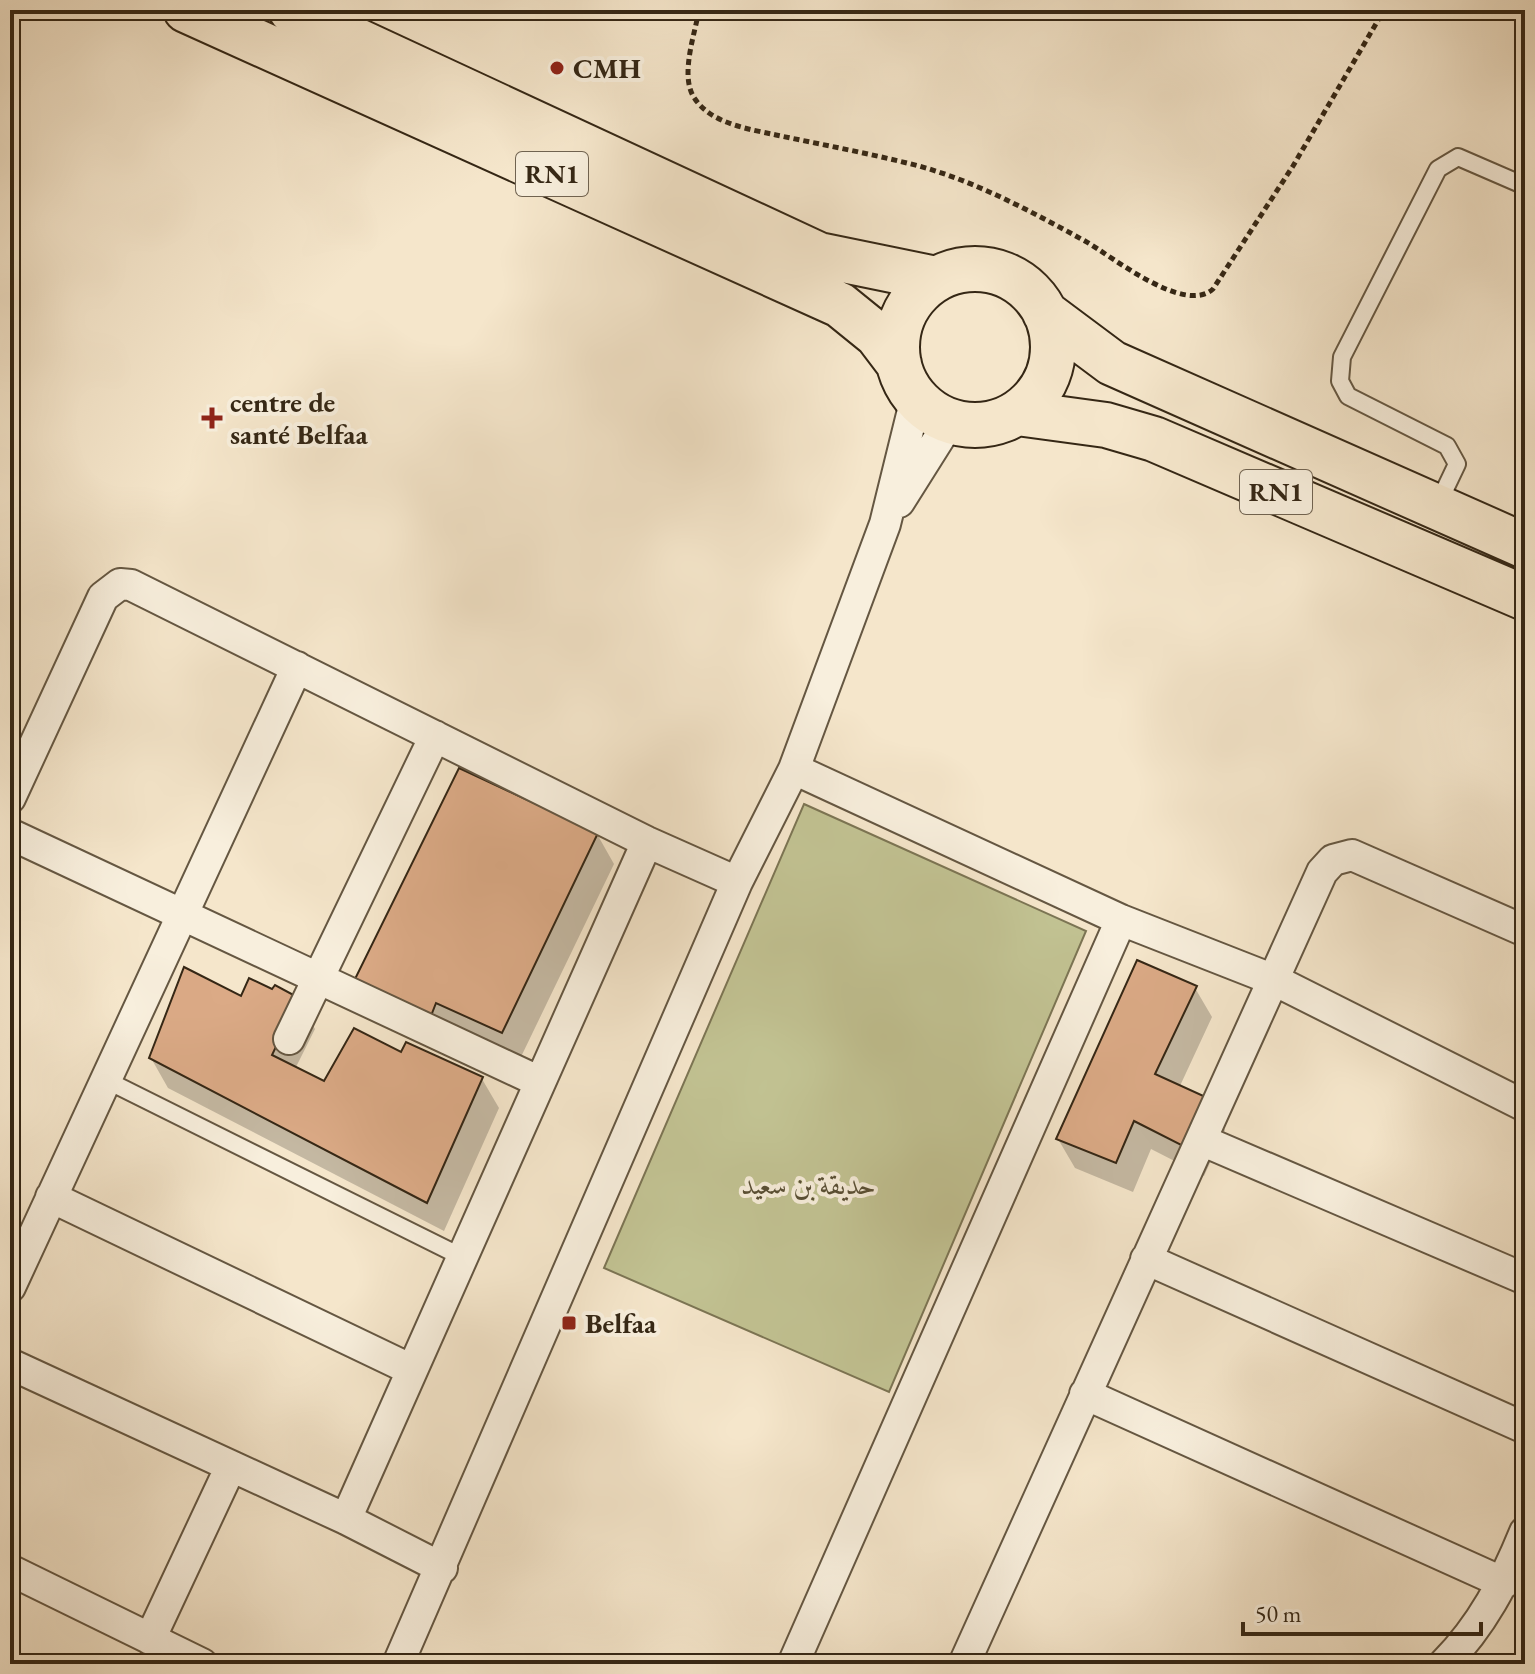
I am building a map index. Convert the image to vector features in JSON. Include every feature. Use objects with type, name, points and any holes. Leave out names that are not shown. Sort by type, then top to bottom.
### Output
[{"type":"highway","name":"RN1","points":[[186,10],[840,305],[877,335],[922,394],[984,425],[1018,413],[1106,425],[1154,439],[1525,598]]},
{"type":"highway","name":"RN1","points":[[291,10],[819,255],[936,279],[964,270],[994,271],[1029,290],[1045,313],[1112,363],[1525,546]]},
{"type":"highway","points":[[922,394],[900,325],[921,291],[936,279]]},
{"type":"highway","points":[[1018,413],[1042,388],[1049,372],[1053,337],[1045,313]]},
{"type":"street","points":[[398,1664],[737,882],[794,769],[885,524],[922,394]]},
{"type":"street","points":[[885,524],[922,394]]},
{"type":"street","points":[[10,798],[93,616],[103,597],[120,584],[140,589],[647,842],[737,882]]},
{"type":"street","points":[[10,1287],[297,667]]},
{"type":"street","points":[[289,1039],[435,736]]},
{"type":"street","points":[[794,769],[1121,920],[1274,980],[1525,1106]]},
{"type":"street","points":[[10,834],[317,981],[540,1082]]},
{"type":"street","points":[[346,1519],[647,842]]},
{"type":"street","points":[[964,1664],[1322,872],[1343,855],[1367,861],[1525,931]]},
{"type":"street","points":[[793,1664],[1121,920]]},
{"type":"street","points":[[1201,1140],[1525,1279]]},
{"type":"street","points":[[51,1197],[412,1370]]},
{"type":"street","points":[[1146,1259],[1453,1399],[1525,1428]]},
{"type":"street","points":[[10,1364],[346,1519],[442,1568]]},
{"type":"street","points":[[1085,1394],[1504,1583]]},
{"type":"street","points":[[150,1639],[231,1466]]},
{"type":"street","points":[[1444,1664],[1466,1642],[1504,1583],[1525,1532]]},
{"type":"street","points":[[10,1570],[202,1664]]},
{"type":"lane","points":[[1436,509],[1457,464],[1447,446],[1348,396],[1340,381],[1342,357],[1438,169],[1458,157],[1525,186]]},
{"type":"lane","points":[[106,1080],[462,1257]]},
{"type":"path","points":[[699,10],[688,70],[693,98],[709,113],[739,127],[921,167],[974,187],[1014,203],[1140,277],[1189,298],[1206,295],[1213,289],[1293,166],[1384,10]]},
{"type":"green space","name":"حديقة بن سعيد","points":[[804,804],[1086,931],[889,1392],[604,1268]]},
{"type":"building","points":[[459,768],[598,833],[502,1033],[436,1003],[429,1021],[353,983]]},
{"type":"building","points":[[1137,960],[1197,986],[1155,1074],[1210,1099],[1187,1148],[1134,1121],[1116,1163],[1056,1139]]},
{"type":"building","points":[[184,967],[241,996],[249,978],[272,989],[275,985],[299,998],[272,1055],[324,1081],[354,1028],[401,1052],[406,1042],[483,1077],[427,1203],[149,1058]]},
{"type":"place","name":"CMH","points":[[557,68]]},
{"type":"place","name":"centre de santé Belfaa","points":[[212,418]]},
{"type":"place","name":"Belfaa","points":[[569,1323]]}]
